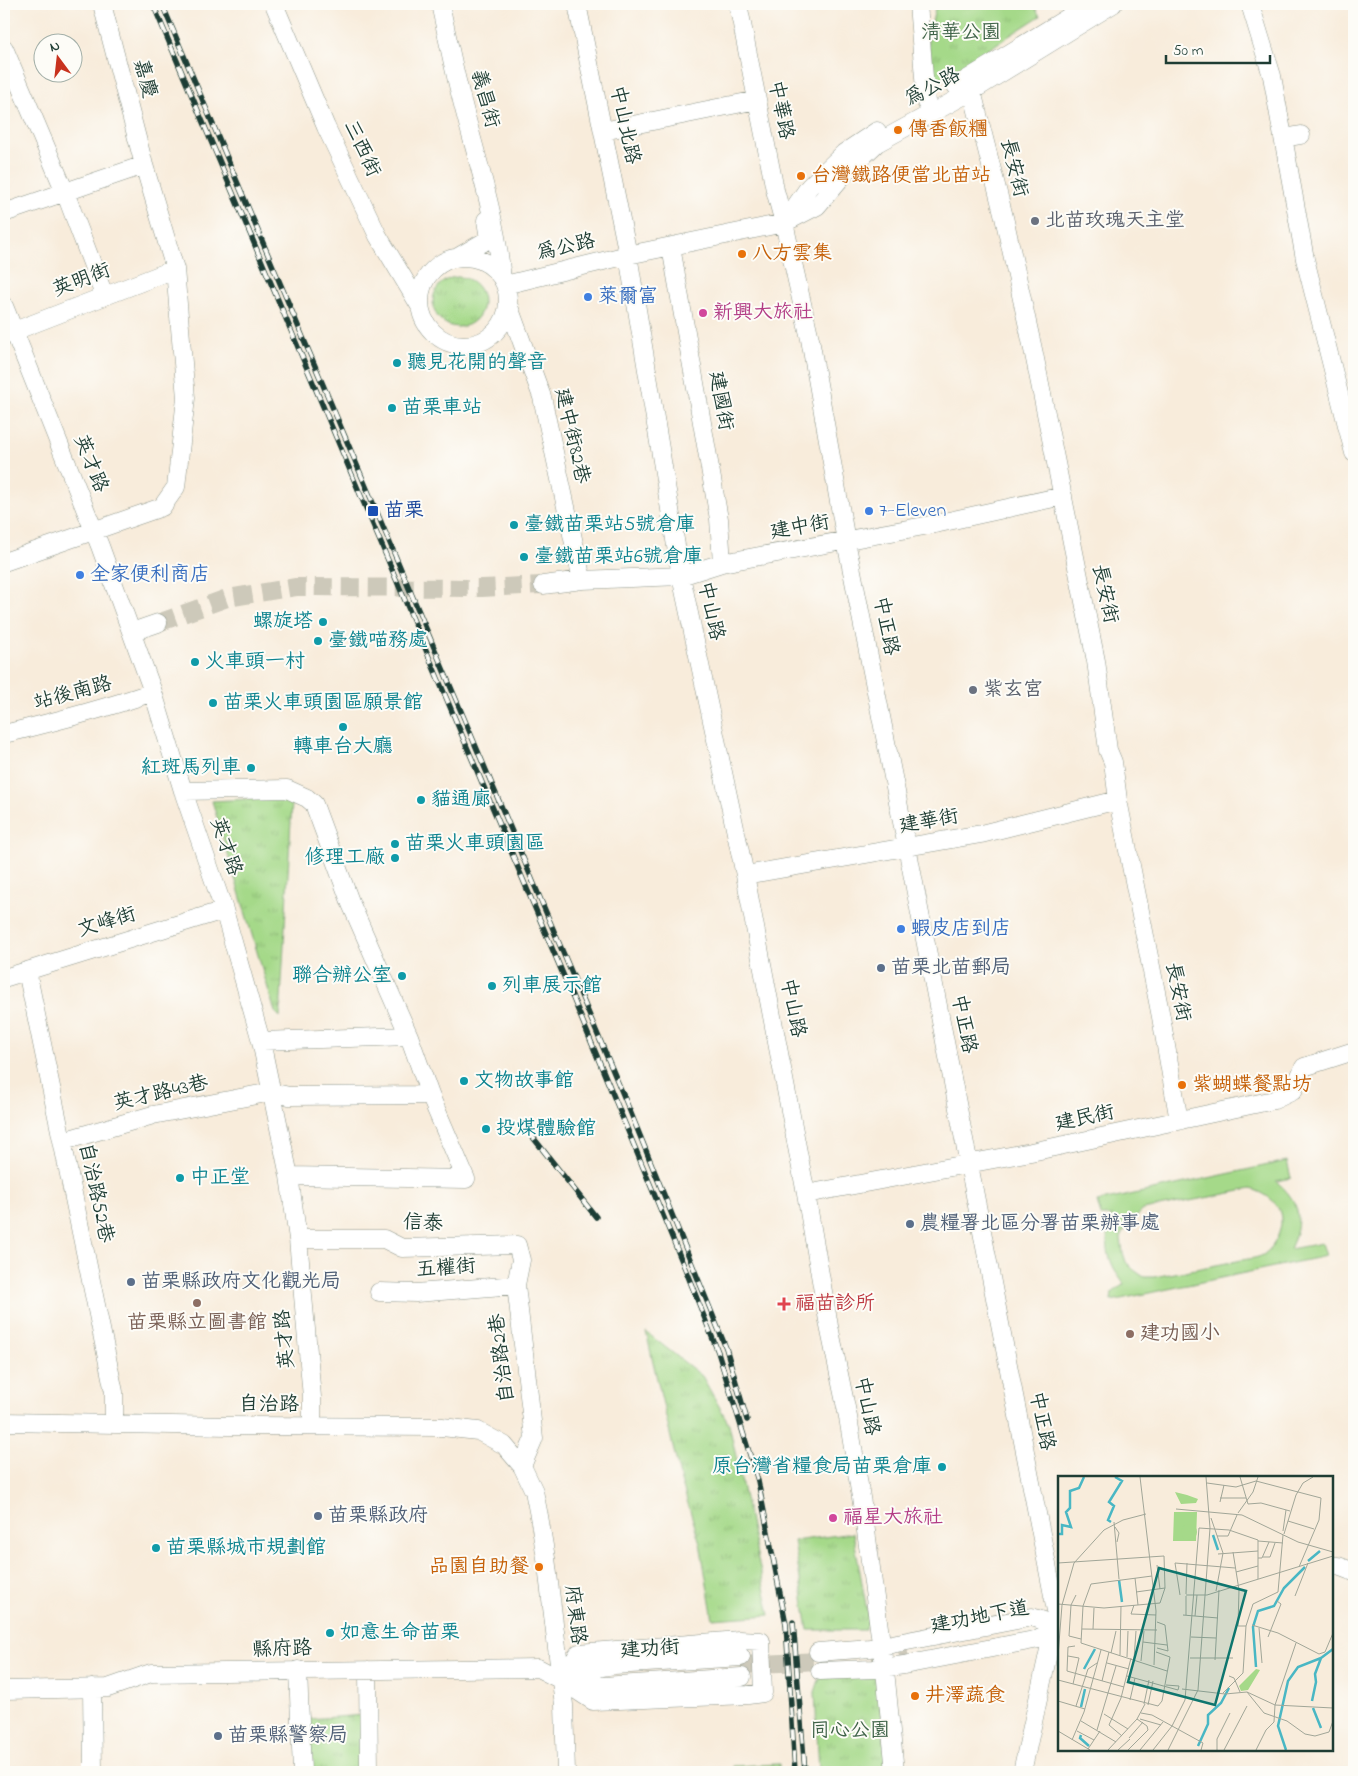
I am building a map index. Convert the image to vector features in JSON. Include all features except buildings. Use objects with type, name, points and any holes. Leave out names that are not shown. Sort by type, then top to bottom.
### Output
[{"type":"street","name":"嘉慶","points":[[4,562],[162,507],[176,487],[186,398],[175,269],[144,165],[102,4]]},
{"type":"street","name":"三西街","points":[[274,4],[326,126],[378,236],[420,306]]},
{"type":"street","name":"義昌街","points":[[440,4],[460,95],[489,204]]},
{"type":"street","name":"中山北路","points":[[577,4],[628,255]]},
{"type":"street","name":"中華路","points":[[738,4],[775,190],[784,223]]},
{"type":"street","points":[[918,4],[928,107]]},
{"type":"street","name":"為公路","points":[[969,86],[1090,4]]},
{"type":"street","name":"為公路","points":[[504,282],[784,223],[810,187],[844,153],[969,86],[1113,4]]},
{"type":"street","points":[[1250,4],[1292,137],[1305,259],[1354,453]]},
{"type":"street","points":[[4,48],[65,192],[104,296]]},
{"type":"street","name":"長安街","points":[[969,86],[1004,217],[1034,354],[1096,660],[1108,750],[1113,762],[1118,800],[1161,1017],[1179,1121]]},
{"type":"street","points":[[603,131],[757,100]]},
{"type":"street","points":[[4,213],[144,165]]},
{"type":"street","points":[[489,204],[499,247],[508,304],[505,317],[498,329],[487,338],[474,344],[460,345],[446,341],[434,333],[424,321],[420,306],[420,292],[433,268],[445,261],[458,257],[490,238],[486,221],[489,204]]},
{"type":"street","name":"中正路","points":[[784,223],[810,339],[846,541],[1058,1621]]},
{"type":"street","name":"建國街","points":[[671,247],[718,519],[722,563]]},
{"type":"street","name":"中山路","points":[[628,255],[681,576],[745,875],[852,1444],[864,1516],[879,1657],[895,1772]]},
{"type":"street","points":[[458,257],[471,257],[484,261],[494,269],[504,282]]},
{"type":"street","name":"英明街","points":[[9,333],[175,269]]},
{"type":"street","name":"建中街82巷","points":[[508,304],[542,397],[582,580]]},
{"type":"street","name":"英才路","points":[[4,306],[9,333],[94,530],[153,692],[183,791],[224,910],[261,1041],[289,1176],[298,1239],[312,1397],[312,1426]]},
{"type":"street","name":"建中街","points":[[543,585],[582,580],[681,576],[722,563],[935,524],[1062,496]]},
{"type":"street","points":[[132,632],[158,623]]},
{"type":"street","name":"站後南路","points":[[4,734],[67,719],[153,692]]},
{"type":"street","points":[[183,791],[287,789],[308,798],[314,804],[351,904],[409,1036],[430,1095],[466,1179],[289,1176]]},
{"type":"street","name":"建華街","points":[[745,875],[981,834],[1118,800]]},
{"type":"street","name":"文峰街","points":[[4,978],[224,910]]},
{"type":"street","name":"自治路52巷","points":[[27,971],[114,1392],[114,1424]]},
{"type":"street","points":[[261,1041],[409,1036]]},
{"type":"street","name":"建民街","points":[[806,1194],[968,1164],[1274,1100],[1293,1092],[1304,1067],[1354,1051]]},
{"type":"street","points":[[271,1092],[289,1096],[430,1095]]},
{"type":"street","name":"英才路43巷","points":[[63,1141],[153,1115],[271,1092]]},
{"type":"street","name":"信泰","points":[[298,1239],[384,1239],[402,1248],[518,1245]]},
{"type":"street","name":"自治路2巷","points":[[518,1245],[521,1260],[516,1285],[534,1438],[522,1466]]},
{"type":"street","name":"五權街","points":[[379,1292],[416,1293],[516,1285]]},
{"type":"street","name":"自治路","points":[[4,1422],[442,1427],[478,1431],[504,1444],[522,1466]]},
{"type":"street","name":"府東路","points":[[522,1466],[534,1491],[539,1516],[564,1705],[566,1772]]},
{"type":"street","points":[[1333,1566],[1354,1572]]},
{"type":"street","points":[[879,1657],[906,1642],[1032,1617],[1058,1626]]},
{"type":"street","name":"建功地下道","points":[[908,1654],[1058,1626]]},
{"type":"street","points":[[879,1657],[1039,1640],[1058,1627]]},
{"type":"street","points":[[1022,1772],[1050,1645],[1058,1628]]},
{"type":"street","name":"縣府路","points":[[4,1690],[108,1688],[151,1673],[538,1668],[561,1680],[592,1701],[763,1693],[761,1640],[739,1640],[579,1653],[561,1680]]},
{"type":"street","points":[[819,1661],[871,1648],[879,1657]]},
{"type":"street","name":"建功街","points":[[561,1680],[586,1676],[741,1666]]},
{"type":"street","points":[[298,1670],[302,1772]]},
{"type":"street","points":[[368,1670],[369,1772]]},
{"type":"street","points":[[92,1688],[93,1772]]},
{"type":"green space","name":"清華公園","points":[[936,4],[1033,4],[1040,16],[933,85],[928,41]]},
{"type":"green space","points":[[458,277],[472,281],[479,288],[483,302],[479,316],[472,323],[458,327],[444,323],[437,316],[433,302],[437,288],[444,281]]},
{"type":"green space","points":[[285,797],[292,802],[280,1017],[275,1012],[212,801]]},
{"type":"green space","points":[[1287,1161],[1291,1178],[1276,1181],[1291,1197],[1297,1212],[1297,1229],[1290,1249],[1322,1243],[1326,1256],[1111,1301],[1112,1293],[1124,1284],[1113,1267],[1108,1252],[1109,1226],[1112,1216],[1101,1216],[1097,1202]],"holes":[[[1251,1189],[1275,1203],[1281,1219],[1276,1239],[1271,1248],[1263,1255],[1154,1277],[1144,1277],[1126,1262],[1121,1238],[1125,1229],[1143,1210]]]},
{"type":"green space","points":[[646,1332],[702,1376],[729,1424],[770,1615],[713,1619],[700,1543],[681,1481]]},
{"type":"green space","points":[[853,1533],[869,1622],[864,1630],[808,1630],[794,1541]]},
{"type":"green space","name":"同心公園","points":[[878,1676],[887,1772],[819,1772],[815,1692],[820,1677]]},
{"type":"green space","points":[[365,1715],[365,1772],[309,1772],[307,1719]]},
{"type":"green space","points":[[779,1764],[779,1772],[733,1772],[733,1766]]},
{"type":"tunnel","points":[[158,623],[227,598],[296,587],[482,588],[543,585]]},
{"type":"tunnel","points":[[872,1659],[908,1653]]},
{"type":"tunnel","points":[[741,1665],[820,1661]]},
{"type":"railway","points":[[153,4],[568,986],[718,1352],[758,1481],[786,1624],[795,1772]]},
{"type":"railway","points":[[162,4],[630,1111],[726,1348],[747,1420]]},
{"type":"railway","points":[[528,1131],[596,1217]]},
{"type":"railway","points":[[793,1622],[805,1772]]},
{"type":"place","name":"傳香飯糰","points":[[898,130]]},
{"type":"place","name":"台灣鐵路便當北苗站","points":[[801,176]]},
{"type":"place","name":"北苗玫瑰天主堂","points":[[1035,221]]},
{"type":"place","name":"八方雲集","points":[[742,254]]},
{"type":"place","name":"萊爾富","points":[[588,297]]},
{"type":"place","name":"新興大旅社","points":[[703,313]]},
{"type":"place","name":"聽見花開的聲音","points":[[397,363]]},
{"type":"place","name":"苗栗車站","points":[[392,408]]},
{"type":"place","name":"苗栗","points":[[373,511]]},
{"type":"place","name":"7-Eleven","points":[[869,511]]},
{"type":"place","name":"臺鐵苗栗站5號倉庫","points":[[514,525]]},
{"type":"place","name":"臺鐵苗栗站6號倉庫","points":[[524,557]]},
{"type":"place","name":"全家便利商店","points":[[80,575]]},
{"type":"place","name":"螺旋塔","points":[[323,622]]},
{"type":"place","name":"臺鐵喵務處","points":[[318,641]]},
{"type":"place","name":"火車頭一村","points":[[195,662]]},
{"type":"place","name":"紫玄宮","points":[[973,690]]},
{"type":"place","name":"苗栗火車頭園區願景館","points":[[213,703]]},
{"type":"place","name":"轉車台大廳","points":[[343,727]]},
{"type":"place","name":"紅斑馬列車","points":[[251,768]]},
{"type":"place","name":"貓通廊","points":[[421,800]]},
{"type":"place","name":"苗栗火車頭園區","points":[[395,844]]},
{"type":"place","name":"修理工廠","points":[[395,858]]},
{"type":"place","name":"蝦皮店到店","points":[[901,929]]},
{"type":"place","name":"苗栗北苗郵局","points":[[881,968]]},
{"type":"place","name":"聯合辦公室","points":[[402,976]]},
{"type":"place","name":"列車展示館","points":[[492,986]]},
{"type":"place","name":"文物故事館","points":[[464,1081]]},
{"type":"place","name":"紫蝴蝶餐點坊","points":[[1182,1085]]},
{"type":"place","name":"投煤體驗館","points":[[486,1129]]},
{"type":"place","name":"中正堂","points":[[180,1178]]},
{"type":"place","name":"農糧署北區分署苗栗辦事處","points":[[910,1224]]},
{"type":"place","name":"苗栗縣政府文化觀光局","points":[[131,1282]]},
{"type":"place","name":"苗栗縣立圖書館","points":[[197,1303]]},
{"type":"place","name":"福苗診所","points":[[784,1304]]},
{"type":"place","name":"建功國小","points":[[1130,1334]]},
{"type":"place","name":"原台灣省糧食局苗栗倉庫","points":[[942,1467]]},
{"type":"place","name":"苗栗縣政府","points":[[318,1516]]},
{"type":"place","name":"福星大旅社","points":[[833,1518]]},
{"type":"place","name":"苗栗縣城市規劃館","points":[[156,1548]]},
{"type":"place","name":"品園自助餐","points":[[539,1567]]},
{"type":"place","name":"如意生命苗栗","points":[[330,1633]]},
{"type":"place","name":"井澤蔬食","points":[[915,1696]]},
{"type":"place","name":"苗栗縣警察局","points":[[218,1736]]}]
